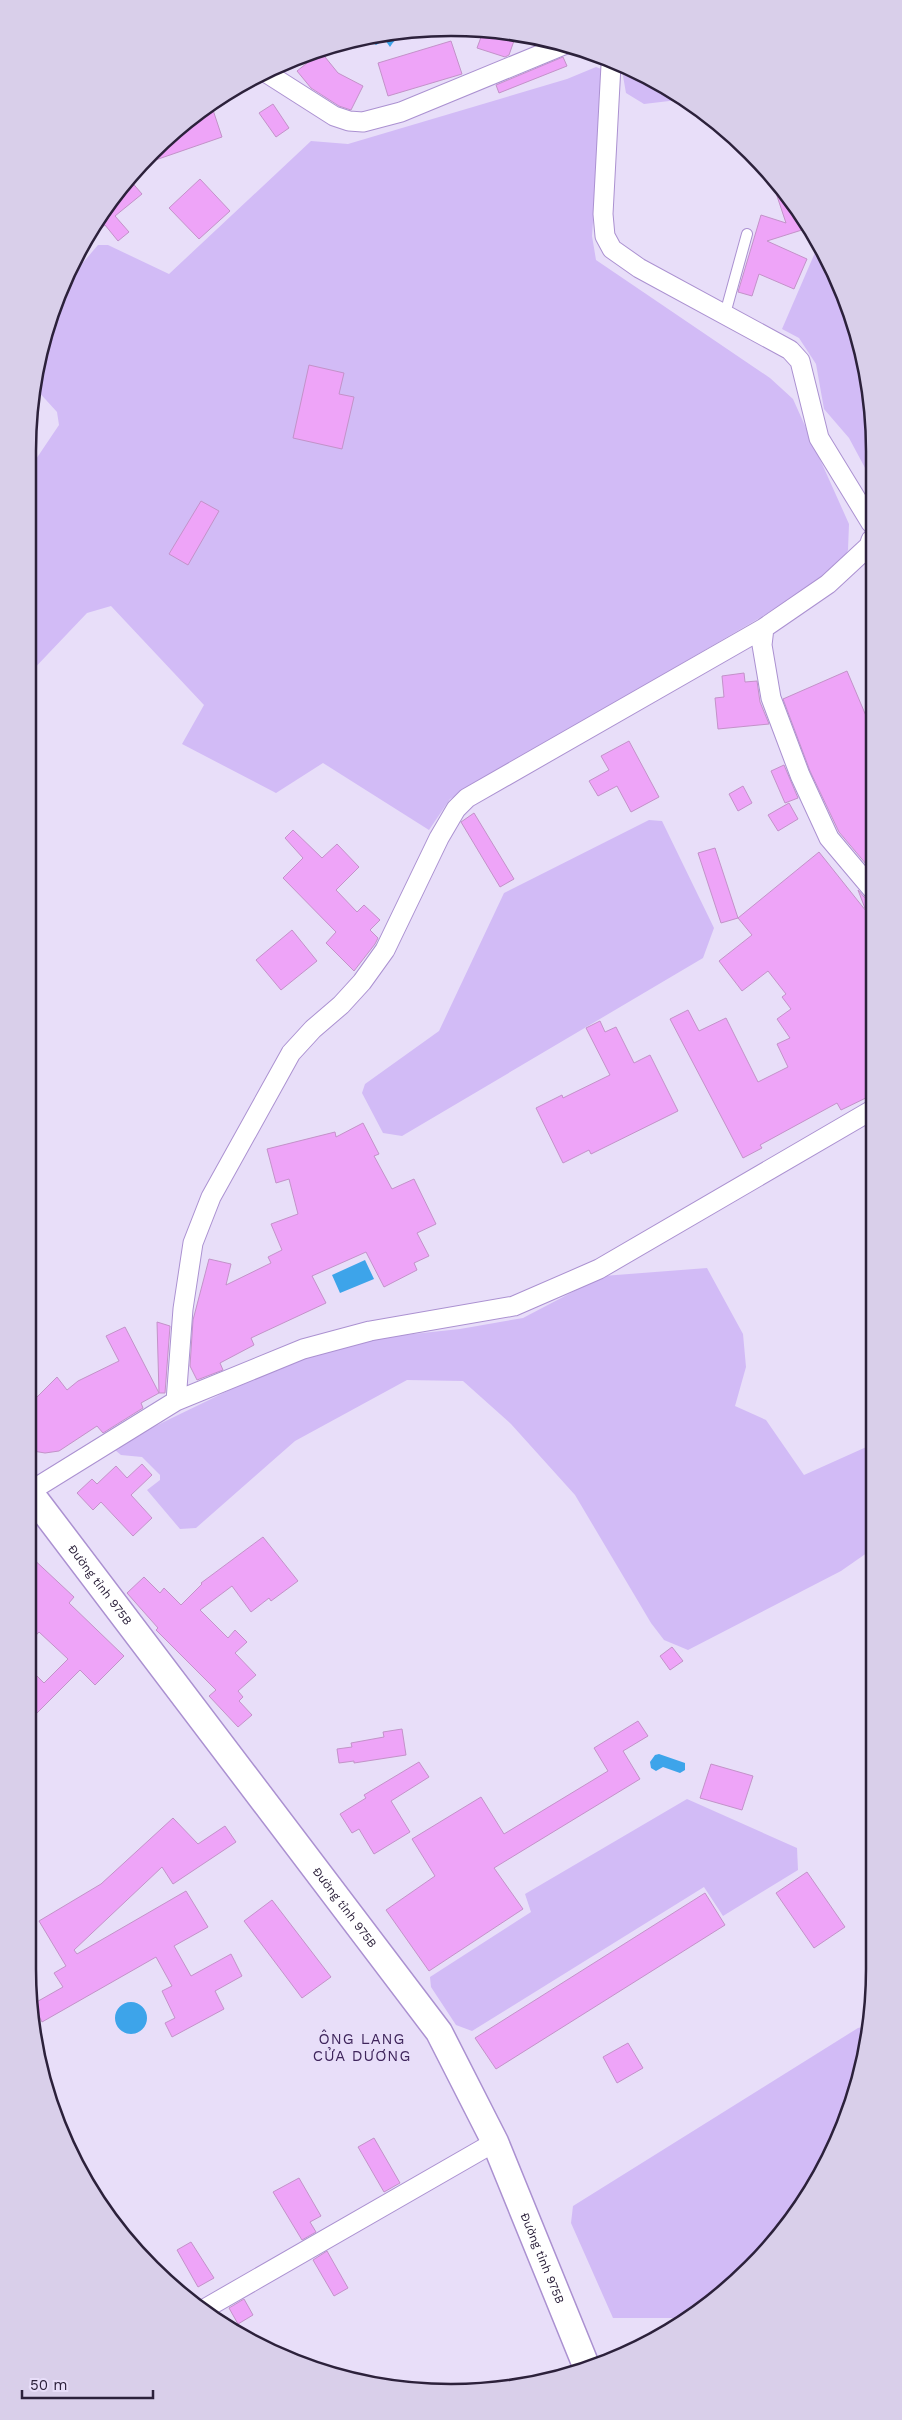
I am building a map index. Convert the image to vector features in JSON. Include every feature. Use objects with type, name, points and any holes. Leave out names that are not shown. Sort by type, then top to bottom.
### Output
[{"type":"main road","name":"Đường tỉnh 975B","points":[[36,1502],[439,2032],[495,2142],[584,2362]]},
{"type":"street","points":[[273,77],[334,116],[349,121],[363,122],[401,112],[554,49]]},
{"type":"street","points":[[611,68],[603,214],[606,236],[612,249],[639,268],[790,350],[800,361],[819,438],[866,515]]},
{"type":"street","points":[[176,1401],[183,1309],[194,1243],[211,1197],[291,1052],[313,1029],[342,1005],[362,982],[384,950],[439,838],[456,809],[467,798],[764,628],[828,584],[866,549]]},
{"type":"street","points":[[764,628],[762,645],[771,698],[800,775],[829,838],[866,882]]},
{"type":"street","points":[[36,1486],[176,1401],[303,1349],[370,1331],[514,1306],[599,1269],[866,1114]]},
{"type":"street","points":[[210,2306],[495,2142]]},
{"type":"lane","points":[[725,314],[747,234]]},
{"type":"shaded area","points":[[596,67],[604,70],[592,236],[596,260],[770,378],[793,399],[849,524],[848,550],[841,564],[827,576],[763,616],[450,799],[429,830],[323,763],[276,793],[182,744],[204,705],[111,606],[87,613],[36,667],[36,459],[59,425],[57,412],[40,394],[50,344],[68,292],[80,266],[98,245],[108,245],[169,274],[311,141],[348,144],[567,79]]},
{"type":"shaded area","points":[[623,74],[672,101],[644,104],[626,93]]},
{"type":"shaded area","points":[[815,253],[834,292],[852,344],[862,397],[865,424],[866,470],[849,438],[824,409],[816,364],[799,338],[782,329]]},
{"type":"shaded area","points":[[649,820],[662,821],[714,928],[703,958],[402,1136],[383,1133],[362,1093],[365,1084],[439,1031],[504,893]]},
{"type":"shaded area","points":[[707,1268],[743,1334],[746,1367],[735,1406],[766,1420],[804,1475],[866,1447],[866,1554],[841,1571],[688,1650],[664,1640],[651,1623],[575,1495],[511,1424],[463,1381],[407,1380],[295,1441],[196,1528],[180,1529],[147,1490],[160,1480],[160,1475],[142,1457],[121,1455],[115,1450],[143,1432],[242,1384],[312,1354],[375,1338],[460,1329],[523,1318],[603,1276]]},
{"type":"shaded area","points":[[687,1799],[797,1848],[798,1870],[723,1916],[704,1887],[472,2031],[456,2025],[431,1987],[430,1977],[531,1912],[525,1894]]},
{"type":"shaded area","points":[[861,2027],[852,2076],[834,2128],[823,2152],[796,2199],[763,2242],[724,2281],[674,2318],[613,2318],[571,2223],[573,2206]]},
{"type":"water","points":[[395,40],[390,47],[386,42]]},
{"type":"water","points":[[365,1260],[374,1279],[340,1293],[332,1275]]},
{"type":"water","points":[[659,1754],[685,1763],[685,1770],[680,1773],[663,1767],[656,1771],[651,1768],[650,1762],[655,1755]]},
{"type":"water","points":[[131,2002],[137,2003],[142,2007],[146,2012],[146,2024],[142,2029],[137,2033],[131,2034],[125,2033],[120,2029],[116,2024],[115,2018],[116,2012],[120,2007],[125,2003]]},
{"type":"building","points":[[481,37],[514,41],[509,55],[505,57],[477,48]]},
{"type":"building","points":[[451,41],[462,74],[388,96],[378,63]]},
{"type":"building","points":[[324,56],[338,73],[363,86],[351,110],[339,106],[311,88],[297,71],[309,61]]},
{"type":"building","points":[[563,57],[567,66],[499,93],[496,85]]},
{"type":"building","points":[[273,104],[289,128],[276,137],[259,113]]},
{"type":"building","points":[[213,111],[222,137],[156,160],[178,139]]},
{"type":"building","points":[[200,179],[230,211],[199,239],[169,208]]},
{"type":"building","points":[[134,184],[142,194],[115,216],[129,232],[118,241],[105,225],[102,227]]},
{"type":"building","points":[[777,195],[802,230],[767,241],[807,259],[794,289],[759,274],[752,296],[738,292],[761,215],[786,223]]},
{"type":"building","points":[[309,365],[344,373],[339,394],[354,397],[342,449],[293,438]]},
{"type":"building","points":[[201,501],[219,511],[188,565],[169,554]]},
{"type":"building","points":[[847,671],[866,716],[866,864],[839,832],[810,771],[783,699]]},
{"type":"building","points":[[744,673],[745,682],[757,681],[760,702],[769,724],[718,729],[715,698],[724,697],[722,676]]},
{"type":"building","points":[[629,741],[659,797],[631,812],[617,786],[598,796],[589,781],[609,770],[601,756]]},
{"type":"building","points":[[784,765],[798,798],[785,803],[771,771]]},
{"type":"building","points":[[743,786],[752,803],[738,811],[729,794]]},
{"type":"building","points":[[789,803],[798,819],[778,831],[768,815]]},
{"type":"building","points":[[474,813],[514,879],[500,887],[461,822]]},
{"type":"building","points":[[293,830],[322,858],[337,844],[359,867],[336,890],[357,912],[364,905],[380,920],[370,930],[378,938],[375,944],[354,971],[326,943],[336,932],[283,878],[303,858],[285,838]]},
{"type":"building","points":[[715,848],[738,918],[721,923],[698,853]]},
{"type":"building","points":[[819,852],[866,911],[866,1098],[841,1110],[837,1103],[760,1145],[762,1148],[743,1158],[670,1019],[688,1010],[699,1031],[726,1018],[758,1082],[788,1067],[777,1044],[790,1038],[777,1019],[791,1009],[782,997],[786,994],[768,971],[742,991],[719,961],[752,935],[738,918]]},
{"type":"building","points":[[858,890],[866,898],[866,911]]},
{"type":"building","points":[[292,930],[317,961],[281,990],[256,960]]},
{"type":"building","points":[[600,1021],[605,1032],[616,1027],[634,1063],[650,1055],[678,1111],[591,1154],[589,1150],[563,1163],[536,1108],[562,1095],[563,1098],[610,1075],[586,1028]]},
{"type":"building","points":[[363,1123],[379,1154],[374,1156],[392,1189],[414,1179],[436,1224],[417,1233],[429,1256],[414,1263],[417,1270],[384,1287],[366,1252],[312,1276],[326,1303],[251,1338],[254,1345],[220,1363],[223,1370],[197,1380],[190,1366],[193,1320],[209,1259],[231,1264],[226,1285],[271,1263],[268,1257],[282,1250],[271,1224],[298,1214],[289,1179],[276,1183],[267,1149],[335,1132],[336,1137]]},
{"type":"building","points":[[157,1322],[170,1326],[165,1393],[159,1393]]},
{"type":"building","points":[[125,1327],[159,1393],[141,1403],[143,1408],[103,1433],[97,1426],[59,1451],[45,1453],[36,1452],[36,1398],[57,1377],[67,1390],[78,1381],[119,1361],[106,1336]]},
{"type":"building","points":[[142,1464],[152,1475],[131,1495],[152,1518],[133,1536],[101,1502],[93,1510],[77,1493],[92,1479],[97,1484],[116,1466],[127,1478]]},
{"type":"building","points":[[263,1537],[298,1581],[271,1601],[269,1598],[251,1612],[232,1586],[200,1610],[228,1638],[235,1630],[247,1642],[235,1653],[256,1675],[238,1691],[243,1697],[239,1701],[252,1715],[238,1727],[209,1696],[216,1690],[156,1630],[158,1628],[127,1593],[144,1577],[160,1593],[164,1588],[181,1605],[201,1583]]},
{"type":"building","points":[[36,1561],[74,1597],[69,1603],[124,1656],[95,1685],[80,1670],[36,1714],[36,1675],[44,1683],[68,1659],[39,1632],[36,1635]]},
{"type":"building","points":[[672,1647],[683,1661],[670,1670],[660,1656]]},
{"type":"building","points":[[638,1721],[648,1736],[623,1751],[640,1779],[494,1868],[523,1909],[429,1971],[386,1910],[435,1876],[412,1839],[481,1797],[504,1834],[608,1771],[594,1748]]},
{"type":"building","points":[[402,1729],[406,1755],[354,1763],[354,1761],[339,1763],[337,1749],[352,1747],[351,1743],[384,1737],[383,1732]]},
{"type":"building","points":[[419,1762],[429,1777],[391,1801],[410,1832],[374,1854],[359,1829],[352,1833],[340,1814],[366,1798],[364,1795]]},
{"type":"building","points":[[711,1764],[753,1776],[742,1810],[700,1798]]},
{"type":"building","points":[[173,1818],[198,1844],[225,1826],[236,1842],[173,1884],[162,1867],[74,1950],[77,1954],[186,1891],[208,1927],[174,1946],[191,1976],[231,1954],[242,1976],[215,1991],[224,2009],[172,2037],[165,2023],[175,2018],[162,1991],[172,1986],[156,1957],[42,2022],[39,2017],[38,2001],[63,1987],[54,1973],[66,1966],[39,1921],[101,1884]]},
{"type":"building","points":[[807,1872],[845,1927],[814,1948],[776,1893]]},
{"type":"building","points":[[705,1893],[725,1925],[496,2069],[475,2038]]},
{"type":"building","points":[[272,1900],[331,1977],[302,1998],[244,1921]]},
{"type":"building","points":[[628,2043],[643,2068],[617,2083],[603,2057]]},
{"type":"building","points":[[374,2138],[400,2183],[384,2192],[358,2147]]},
{"type":"building","points":[[299,2178],[321,2216],[310,2222],[316,2232],[302,2240],[273,2192]]},
{"type":"building","points":[[191,2242],[214,2278],[198,2287],[177,2250]]},
{"type":"building","points":[[327,2251],[348,2288],[334,2296],[313,2260]]},
{"type":"building","points":[[244,2299],[253,2315],[238,2324],[229,2308]]},
{"type":"district","name":"ÔNG LANG CỬA DƯƠNG","points":[[362,2048]]}]
